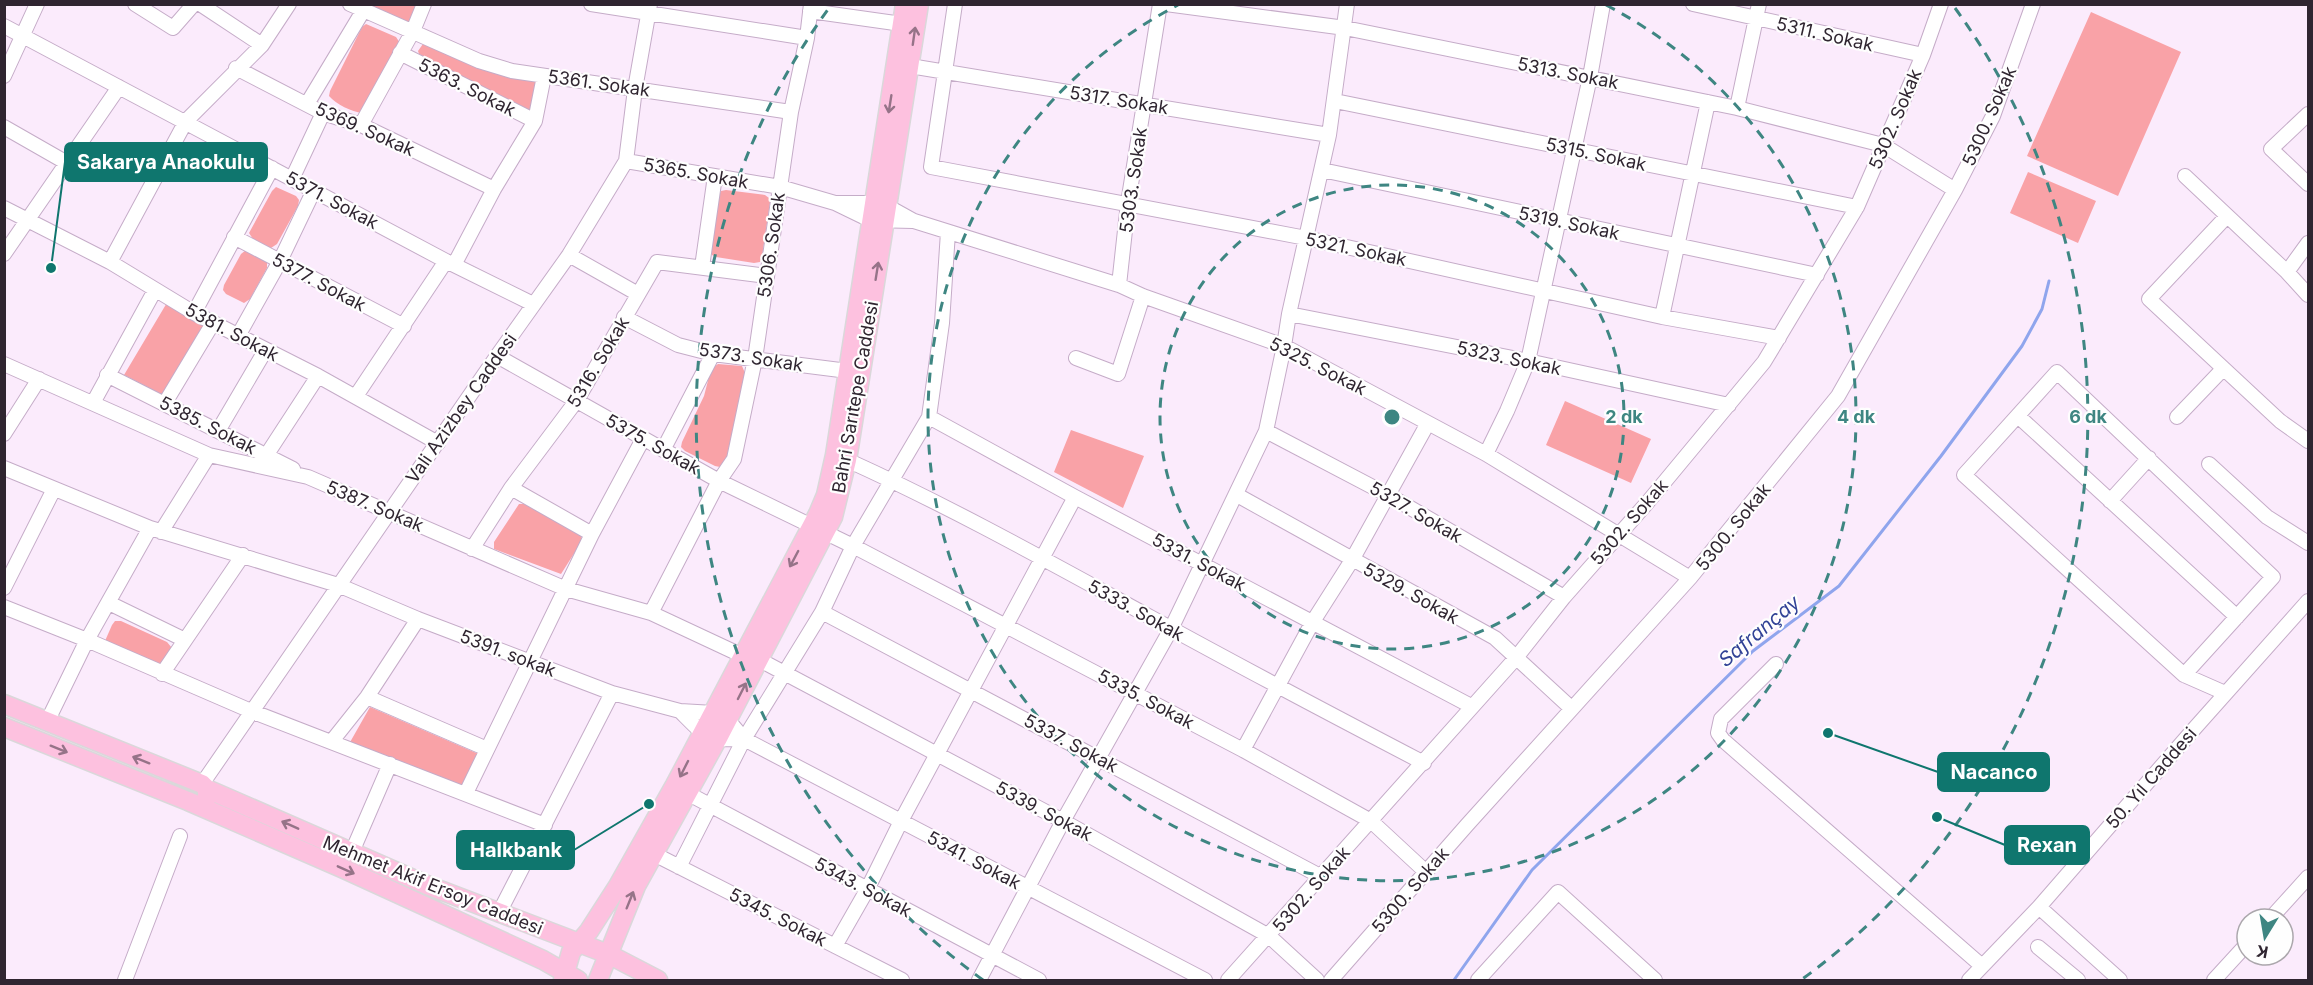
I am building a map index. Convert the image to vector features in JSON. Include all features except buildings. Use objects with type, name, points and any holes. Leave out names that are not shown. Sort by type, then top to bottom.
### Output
[{"type":"main road","name":"Bahri Sarıtepe Caddesi","points":[[818,529],[833,517],[848,460],[905,4]]},
{"type":"main road","name":"Bahri Sarıtepe Caddesi","points":[[564,979],[568,958],[578,942],[589,932],[710,737],[818,529],[835,455],[848,371],[910,66],[919,4]]},
{"type":"main road","name":"Mehmet Akif Ersoy Caddesi","points":[[4,704],[202,785],[352,852],[500,914],[608,954],[658,981]]},
{"type":"main road","name":"Mehmet Akif Ersoy Caddesi","points":[[4,727],[192,803],[352,873],[543,960],[564,979]]},
{"type":"main road","name":"Bahri Sarıtepe Caddesi","points":[[598,981],[629,902],[687,793],[710,737]]},
{"type":"main road","points":[[192,803],[206,800],[202,785]]},
{"type":"street","points":[[4,76],[37,4]]},
{"type":"street","points":[[135,4],[173,28],[194,4]]},
{"type":"street","points":[[200,4],[262,45]]},
{"type":"street","points":[[110,262],[186,121],[236,68],[262,45],[289,4]]},
{"type":"street","points":[[361,125],[413,31],[424,4]]},
{"type":"street","points":[[591,4],[649,9],[807,38]]},
{"type":"street","points":[[945,71],[956,4]]},
{"type":"street","name":"5303. Sokak","points":[[1119,285],[1128,203],[1160,4]]},
{"type":"street","name":"5313. Sokak","points":[[1166,4],[1345,28],[1737,108],[1883,145],[1955,190]]},
{"type":"street","points":[[980,981],[1063,821],[1171,629],[1266,431],[1289,314],[1329,135],[1347,4]]},
{"type":"street","points":[[1486,454],[1508,411],[1528,361],[1590,77],[1603,4]]},
{"type":"street","name":"5311. Sokak","points":[[1693,4],[1757,11],[1923,55]]},
{"type":"street","name":"5302. Sokak","points":[[1228,981],[1515,659],[1564,597],[1647,504],[1764,362],[1857,207],[1923,55],[1941,4]]},
{"type":"street","name":"5300. Sokak","points":[[1330,981],[1571,708],[1690,578],[1838,396],[1955,190],[1993,116],[2033,4]]},
{"type":"street","points":[[307,104],[357,8]]},
{"type":"street","name":"5361. Sokak","points":[[357,8],[479,61],[512,70],[791,112]]},
{"type":"street","points":[[811,8],[902,24]]},
{"type":"street","name":"5306. Sokak","points":[[651,613],[719,481],[734,459],[755,359],[791,112],[811,8]]},
{"type":"street","name":"Vali Azizbey Caddesi","points":[[202,785],[338,585],[569,255],[626,161],[635,89],[649,9]]},
{"type":"street","points":[[1737,108],[1757,11]]},
{"type":"street","name":"5371. Sokak","points":[[4,26],[450,263],[533,304]]},
{"type":"street","name":"5363. Sokak","points":[[400,53],[535,121]]},
{"type":"street","name":"5317. Sokak","points":[[910,66],[1329,135]]},
{"type":"street","name":"5369. Sokak","points":[[236,68],[323,113],[361,125],[494,189]]},
{"type":"street","name":"5321. Sokak","points":[[945,71],[931,167],[1306,238],[1662,317],[1779,338]]},
{"type":"street","points":[[356,396],[450,263],[535,121],[544,76]]},
{"type":"street","points":[[4,254],[119,87]]},
{"type":"street","name":"5315. Sokak","points":[[1335,101],[1857,207]]},
{"type":"street","points":[[1662,317],[1708,102]]},
{"type":"street","points":[[292,179],[323,113]]},
{"type":"street","points":[[2308,114],[2271,149],[2308,184]]},
{"type":"street","points":[[4,127],[67,163]]},
{"type":"street","name":"5365. Sokak","points":[[626,161],[780,187],[879,213]]},
{"type":"street","points":[[194,313],[272,168]]},
{"type":"street","name":"5319. Sokak","points":[[1322,170],[1816,275]]},
{"type":"street","points":[[702,267],[715,176]]},
{"type":"street","points":[[2185,176],[2287,272],[2308,295]]},
{"type":"street","points":[[238,336],[280,261],[314,190]]},
{"type":"street","name":"5381. Sokak","points":[[4,208],[110,262],[194,313],[356,396],[438,443]]},
{"type":"street","name":"5325. Sokak","points":[[879,213],[1119,285],[1143,296],[1284,346],[1486,454],[1690,578]]},
{"type":"street","points":[[2227,216],[2149,299],[2280,421],[2308,441]]},
{"type":"street","points":[[678,867],[744,739],[782,673],[822,612],[853,546],[890,479],[929,417],[942,323],[948,232]]},
{"type":"street","name":"5377. Sokak","points":[[234,237],[404,326]]},
{"type":"street","points":[[2287,272],[2308,243]]},
{"type":"street","points":[[569,255],[638,294]]},
{"type":"street","name":"5316. Sokak","points":[[472,549],[511,488],[577,400],[657,262],[766,276]]},
{"type":"street","points":[[93,403],[155,290]]},
{"type":"street","points":[[1076,358],[1118,374],[1143,296]]},
{"type":"street","name":"5323. Sokak","points":[[1289,314],[1528,361],[1729,405]]},
{"type":"street","name":"5373. Sokak","points":[[624,316],[678,345],[713,354],[848,371]]},
{"type":"street","points":[[165,403],[213,322]]},
{"type":"street","points":[[218,431],[265,351]]},
{"type":"street","points":[[663,450],[713,354]]},
{"type":"street","name":"5375. Sokak","points":[[497,356],[719,481],[853,546]]},
{"type":"street","name":"5387. Sokak","points":[[4,364],[209,455],[308,477],[566,589],[651,613],[750,658]]},
{"type":"street","points":[[2177,417],[2223,369]]},
{"type":"street","points":[[2184,675],[2272,577],[2057,372],[1964,475],[2184,675],[2225,693]]},
{"type":"street","name":"5385. Sokak","points":[[107,375],[308,477]]},
{"type":"street","points":[[258,467],[318,376]]},
{"type":"street","points":[[4,434],[39,379]]},
{"type":"street","points":[[2018,416],[2237,617]]},
{"type":"street","name":"5331. Sokak","points":[[929,417],[1075,497],[1471,706]]},
{"type":"street","points":[[1242,750],[1312,623],[1352,560],[1428,423]]},
{"type":"street","name":"5327. Sokak","points":[[1266,431],[1388,495],[1564,597]]},
{"type":"street","points":[[466,793],[592,534],[643,440]]},
{"type":"street","points":[[47,722],[87,640],[109,603],[155,530],[209,455]]},
{"type":"street","points":[[2110,501],[2149,458]]},
{"type":"street","name":"5333. Sokak","points":[[848,460],[890,479],[1424,763]]},
{"type":"street","points":[[2210,464],[2267,518],[2308,543]]},
{"type":"street","name":"5391. sokak","points":[[4,468],[155,530],[338,585],[418,619],[612,693],[680,711],[721,717]]},
{"type":"street","points":[[511,488],[592,534]]},
{"type":"street","points":[[4,588],[54,489]]},
{"type":"street","name":"5329. Sokak","points":[[1237,495],[1495,638],[1515,659],[1571,708]]},
{"type":"street","points":[[835,946],[867,890],[1005,624],[1075,497]]},
{"type":"street","name":"5335. Sokak","points":[[853,546],[1134,692],[1371,821],[1426,872]]},
{"type":"street","points":[[162,674],[243,555]]},
{"type":"street","name":"50. Yıl Caddesi","points":[[1969,981],[2039,907],[2308,601]]},
{"type":"street","points":[[109,603],[185,640]]},
{"type":"street","points":[[4,607],[251,711],[545,825]]},
{"type":"street","name":"5337. Sokak","points":[[822,612],[1320,876]]},
{"type":"street","points":[[332,741],[367,697],[418,619]]},
{"type":"street","name":"5339. Sokak","points":[[750,658],[1063,821],[1269,936],[1317,981]]},
{"type":"street","points":[[1776,664],[1721,719],[1718,733],[1753,767],[1982,966]]},
{"type":"street","points":[[500,914],[612,693]]},
{"type":"street","points":[[367,697],[487,749]]},
{"type":"street","points":[[680,711],[710,737],[744,739]]},
{"type":"street","points":[[721,717],[744,739]]},
{"type":"street","name":"5341. Sokak","points":[[744,739],[1205,981]]},
{"type":"street","points":[[352,852],[390,764]]},
{"type":"street","name":"5343. Sokak","points":[[687,793],[1039,981]]},
{"type":"street","points":[[124,981],[180,837]]},
{"type":"street","name":"5345. Sokak","points":[[654,854],[902,981]]},
{"type":"street","points":[[2281,907],[2308,877]]},
{"type":"street","points":[[1478,981],[1558,892],[1655,981]]},
{"type":"street","points":[[2039,907],[2120,981]]},
{"type":"street","points":[[2038,947],[2078,981]]},
{"type":"street","points":[[2214,981],[2235,958]]},
{"type":"shaded area","points":[[370,5],[420,5],[413,20],[403,23]]},
{"type":"shaded area","points":[[2091,12],[2181,52],[2118,196],[2027,156]]},
{"type":"shaded area","points":[[366,24],[396,37],[400,43],[362,113],[344,107],[329,96],[362,27]]},
{"type":"shaded area","points":[[425,41],[539,81],[530,113],[419,54],[418,51]]},
{"type":"shaded area","points":[[2028,172],[2096,201],[2078,243],[2010,213]]},
{"type":"shaded area","points":[[276,187],[296,196],[299,200],[277,244],[271,248],[253,239],[249,233]]},
{"type":"shaded area","points":[[721,191],[765,195],[769,198],[760,262],[754,263],[712,255],[710,249],[719,195]]},
{"type":"shaded area","points":[[246,250],[264,258],[267,268],[250,299],[244,303],[226,294],[223,290],[241,254]]},
{"type":"shaded area","points":[[168,301],[209,322],[163,395],[124,375]]},
{"type":"shaded area","points":[[718,364],[742,366],[745,373],[737,436],[727,459],[720,467],[681,447],[704,396],[711,369]]},
{"type":"shaded area","points":[[1565,401],[1651,439],[1631,483],[1546,445]]},
{"type":"shaded area","points":[[1071,430],[1144,456],[1123,508],[1054,472]]},
{"type":"shaded area","points":[[519,504],[524,504],[581,534],[582,541],[561,574],[494,549],[494,542]]},
{"type":"shaded area","points":[[115,621],[121,621],[167,642],[172,648],[162,668],[105,641]]},
{"type":"shaded area","points":[[370,707],[481,755],[466,790],[349,744]]},
{"type":"waterway","name":"Safrançay","points":[[1454,980],[1532,870],[1753,651],[1839,586],[1941,456],[2022,346],[2042,309],[2049,281]]},
{"type":"place","name":"Sakarya Anaokulu","points":[[51,268]]},
{"type":"place","name":"Nacanco","points":[[1828,733]]},
{"type":"place","name":"Halkbank","points":[[649,804]]},
{"type":"place","name":"Rexan","points":[[1937,817]]}]
